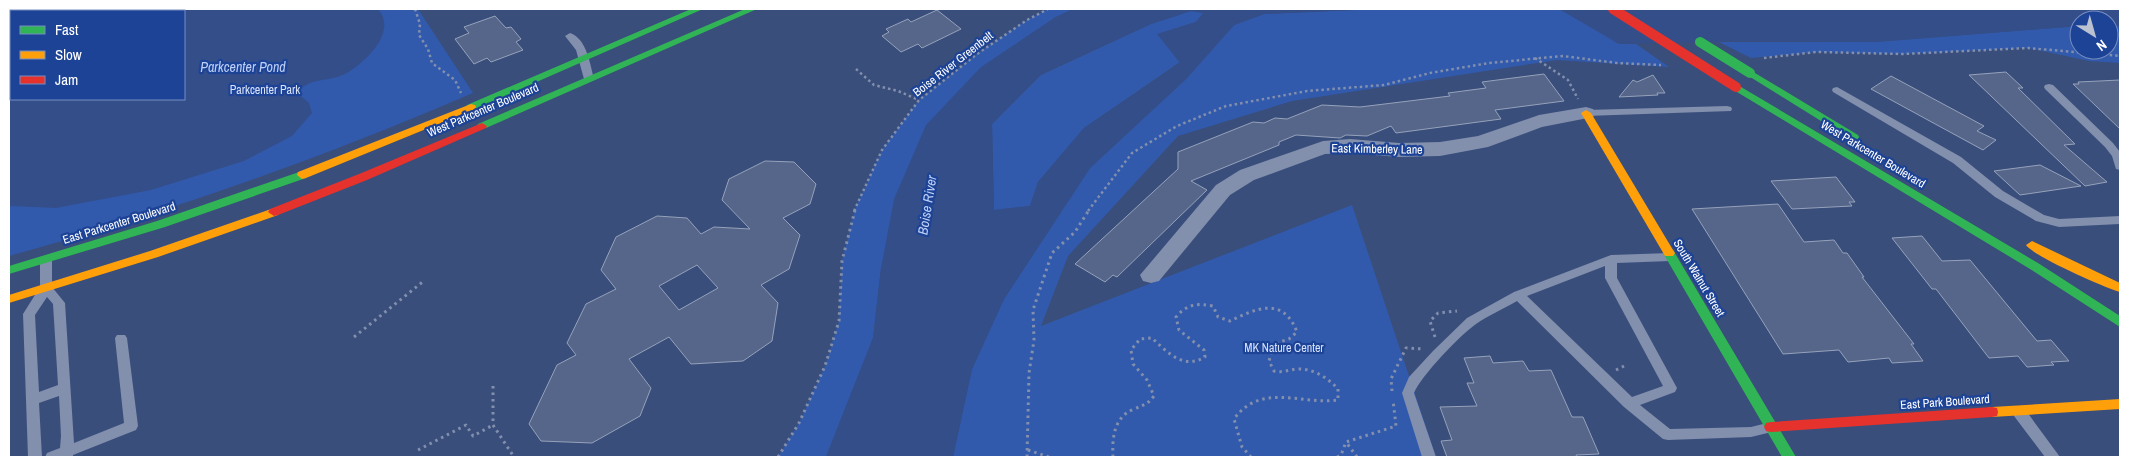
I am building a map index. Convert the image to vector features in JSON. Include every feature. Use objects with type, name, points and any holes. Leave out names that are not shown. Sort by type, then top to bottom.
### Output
[{"type":"main road","name":"West Parkcenter Boulevard","points":[[237,199],[406,134],[698,9]]},
{"type":"main road","name":"West Parkcenter Boulevard","points":[[46,288],[222,231],[363,178],[752,9]]},
{"type":"main road","name":"West Parkcenter Boulevard","points":[[1613,9],[1736,87],[2034,266],[2120,322]]},
{"type":"main road","name":"West Parkcenter Boulevard","points":[[1686,33],[1867,145]]},
{"type":"main road","name":"South Walnut Street","points":[[1586,112],[1789,457]]},
{"type":"main road","name":"East Parkcenter Boulevard","points":[[9,270],[106,242],[237,199]]},
{"type":"main road","points":[[2024,240],[2049,255],[2120,288]]},
{"type":"main road","points":[[9,299],[46,288]]},
{"type":"main road","name":"East Park Boulevard","points":[[1771,427],[2120,404]]},
{"type":"street","name":"East Kimberley Lane","points":[[1151,275],[1223,190],[1247,176],[1323,148],[1350,146],[1399,150],[1440,149],[1481,142],[1539,121],[1586,112]]},
{"type":"lane","points":[[570,36],[581,49],[589,79]]},
{"type":"lane","points":[[2049,87],[2110,145],[2117,155],[2120,166]]},
{"type":"lane","points":[[1837,90],[1957,160],[1998,194],[2040,218],[2059,222],[2120,220]]},
{"type":"lane","points":[[1586,112],[1727,108]]},
{"type":"lane","points":[[1429,457],[1408,393],[1414,381],[1437,354],[1472,321],[1518,295],[1611,259],[1670,257]]},
{"type":"lane","points":[[1611,259],[1611,278],[1671,388],[1629,403]]},
{"type":"lane","points":[[35,457],[29,314],[46,288],[46,260]]},
{"type":"lane","points":[[46,288],[59,303],[68,436],[66,454]]},
{"type":"lane","points":[[1518,295],[1629,403],[1656,428],[1668,435],[1751,432],[1771,427]]},
{"type":"lane","points":[[52,457],[66,454],[131,426],[121,338]]},
{"type":"lane","points":[[32,400],[65,388]]},
{"type":"lane","points":[[2018,411],[2054,457]]},
{"type":"path","points":[[415,9],[420,24],[419,35],[428,49],[432,63],[455,80],[465,99]]},
{"type":"path","name":"Boise River Greenbelt","points":[[778,457],[799,423],[825,366],[839,321],[842,261],[855,209],[882,150],[919,100],[977,54],[1027,20],[1048,9]]},
{"type":"path","points":[[1535,58],[1568,80],[1586,112]]},
{"type":"path","points":[[856,69],[874,85],[898,91],[919,100]]},
{"type":"path","points":[[354,337],[424,280]]},
{"type":"path","points":[[1113,457],[1112,441],[1118,419],[1135,408],[1147,405],[1154,396],[1147,380],[1132,364],[1131,350],[1140,339],[1152,338],[1161,344],[1169,355],[1183,360],[1199,361],[1205,357],[1204,350],[1179,330],[1176,317],[1184,306],[1199,303],[1213,306],[1218,317],[1230,321],[1266,306],[1284,310],[1294,319],[1297,332],[1289,339],[1274,344],[1269,361],[1274,371],[1282,374],[1299,369],[1326,376],[1338,389],[1338,400],[1326,403],[1266,396],[1246,405],[1234,419],[1242,447],[1251,457]]},
{"type":"path","points":[[493,386],[493,425],[514,457]]},
{"type":"path","points":[[418,450],[466,425],[473,436],[493,425]]},
{"type":"path","points":[[1337,457],[1341,455],[1346,442]]},
{"type":"path","points":[[1028,450],[1050,457]]},
{"type":"green space","name":"Parkcenter Pond","points":[[418,9],[473,93],[359,140],[244,183],[127,222],[9,256],[9,15],[10,100],[185,100],[185,10],[21,10]]},
{"type":"green space","points":[[1048,9],[1073,9],[1054,18],[881,268],[873,338],[826,457],[778,457],[799,423],[825,366],[839,321],[842,261],[855,209],[882,150],[919,100],[977,54],[1027,20]]},
{"type":"green space","name":"MK Nature Center","points":[[1378,9],[1562,9],[1619,44],[1636,44],[1669,67],[1557,60],[1292,101],[1178,136],[1068,256],[1041,326],[1352,205],[1436,457],[953,457],[972,369],[1004,299],[1090,168],[1186,79],[1234,25],[1264,14]]},
{"type":"green space","points":[[1191,11],[1204,13],[1196,22],[1158,34],[1180,62],[1084,128],[1038,182],[1030,206],[994,210],[992,124],[1041,75],[1151,24]]},
{"type":"green space","points":[[2120,26],[2120,63],[2084,60],[2119,60]]},
{"type":"green space","points":[[2069,27],[2069,57],[2028,48],[1903,54],[1816,52],[1751,58],[1719,42],[1875,42]]},
{"type":"water","name":"Parkcenter Pond","points":[[378,9],[383,18],[384,27],[377,45],[355,68],[343,75],[313,82],[295,91],[309,103],[312,113],[292,136],[244,161],[151,190],[56,208],[9,206],[9,56],[10,100],[185,100],[185,10],[110,10]]},
{"type":"water","name":"Boise River","points":[[1073,9],[1378,9],[1264,14],[1234,25],[1186,79],[1090,168],[1004,299],[972,369],[953,457],[826,457],[873,338],[881,268],[894,199],[926,125],[981,67],[1054,18]],"holes":[[[1191,11],[1203,13],[1196,22],[1157,34],[1180,63],[1084,128],[1038,182],[1030,206],[994,210],[992,124],[1041,74],[1151,24]]]},
{"type":"water","points":[[1559,9],[2120,9],[2120,26],[2119,10],[2069,10],[2069,27],[1875,42],[1733,41],[1619,44]]},
{"type":"building","points":[[937,10],[961,29],[922,48],[918,44],[901,52],[882,36],[889,32],[886,29],[908,19],[911,22]]},
{"type":"building","points":[[495,16],[506,28],[511,27],[521,39],[516,42],[523,50],[491,62],[487,58],[474,64],[455,39],[469,33],[464,27]]},
{"type":"building","points":[[2006,72],[2023,88],[2018,88],[2075,144],[2064,145],[2107,182],[2085,186],[1969,75]]},
{"type":"building","points":[[1544,74],[1564,101],[1495,110],[1501,119],[1396,133],[1391,126],[1367,136],[1346,135],[1340,138],[1296,135],[1279,142],[1279,145],[1191,181],[1207,190],[1117,277],[1113,275],[1105,282],[1075,264],[1178,169],[1178,152],[1253,122],[1264,123],[1275,118],[1287,119],[1322,105],[1360,107],[1450,96],[1448,93],[1486,88],[1482,82]]},
{"type":"building","points":[[1653,75],[1665,93],[1619,97],[1633,80],[1637,82]]},
{"type":"building","points":[[1891,76],[1984,126],[1977,131],[1996,140],[1983,150],[1871,89]]},
{"type":"building","points":[[2120,80],[2120,129],[2073,84],[2079,84],[2078,82]]},
{"type":"building","points":[[765,161],[794,162],[816,184],[810,204],[783,218],[800,235],[789,269],[761,285],[778,303],[772,341],[743,361],[691,364],[669,337],[629,359],[651,388],[640,416],[592,443],[541,441],[529,424],[557,365],[576,355],[567,343],[586,304],[616,289],[601,270],[616,237],[657,216],[687,218],[701,234],[714,227],[750,229],[722,200],[729,179]],"holes":[[[697,265],[718,288],[679,310],[659,286]]]},
{"type":"building","points":[[2040,165],[2081,186],[2020,195],[1994,171]]},
{"type":"building","points":[[1836,177],[1855,202],[1849,202],[1852,206],[1792,209],[1771,181]]},
{"type":"building","points":[[1778,204],[1804,242],[1834,240],[1843,253],[1847,253],[1864,277],[1862,277],[1914,344],[1911,344],[1923,361],[1892,363],[1889,358],[1848,362],[1839,350],[1783,354],[1692,209]]},
{"type":"building","points":[[1922,236],[1942,261],[1970,260],[2037,341],[2051,340],[2069,361],[2051,362],[2054,365],[2027,367],[2018,356],[1989,358],[1936,289],[1932,289],[1892,238]]},
{"type":"building","points":[[1490,356],[1493,363],[1523,361],[1529,371],[1551,370],[1572,417],[1583,417],[1599,454],[1576,455],[1577,457],[1447,457],[1441,441],[1452,440],[1440,407],[1477,406],[1467,383],[1474,383],[1464,358]]},
{"type":"traffic: fast","points":[[471,107],[698,9]]},
{"type":"traffic: fast","points":[[482,126],[752,9]]},
{"type":"traffic: fast","points":[[1700,42],[1750,73]]},
{"type":"traffic: fast","points":[[1750,73],[1854,137]]},
{"type":"traffic: fast","points":[[1736,87],[2034,266],[2120,322]]},
{"type":"traffic: fast","points":[[9,270],[161,224],[302,175]]},
{"type":"traffic: fast","points":[[1669,253],[1789,457]]},
{"type":"traffic: slow","points":[[302,175],[471,107]]},
{"type":"traffic: slow","points":[[1586,113],[1669,253]]},
{"type":"traffic: slow","points":[[9,299],[154,254],[274,212]]},
{"type":"traffic: slow","points":[[2032,245],[2049,255],[2120,288]]},
{"type":"traffic: slow","points":[[1992,412],[2120,404]]},
{"type":"traffic: jam","points":[[1613,9],[1736,87]]},
{"type":"traffic: jam","points":[[274,212],[363,177],[482,126]]},
{"type":"traffic: jam","points":[[1771,427],[1992,412]]},
{"type":"park label","name":"Parkcenter Park","points":[[265,90]]}]
